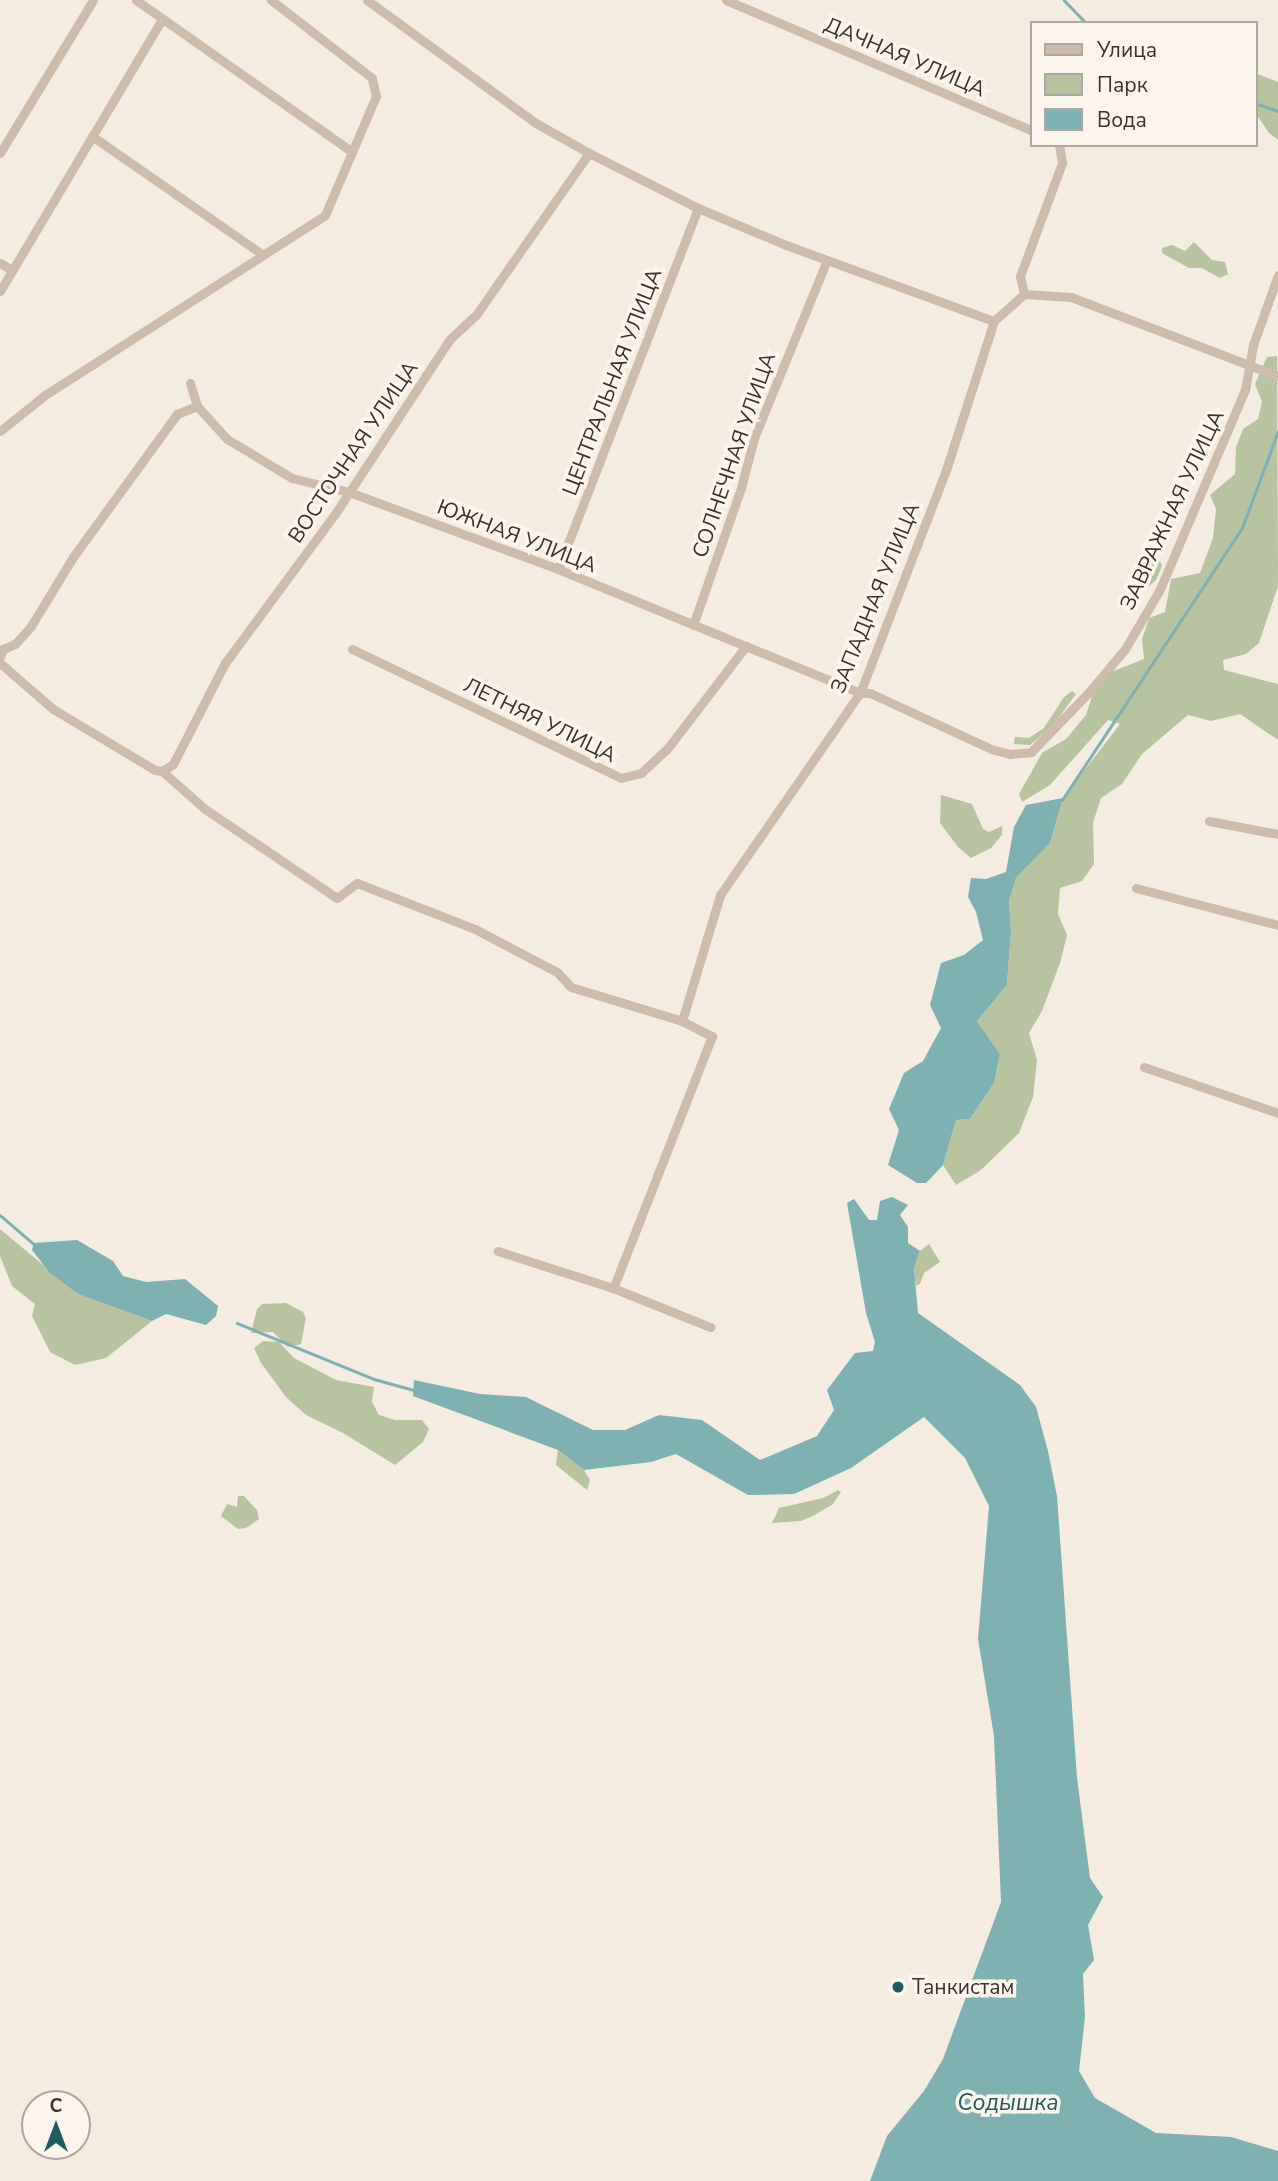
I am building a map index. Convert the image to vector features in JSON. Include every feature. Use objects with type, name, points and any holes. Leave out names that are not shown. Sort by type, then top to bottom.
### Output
[{"type":"street","points":[[0,153],[93,0]]},
{"type":"street","points":[[136,0],[352,152]]},
{"type":"street","points":[[0,431],[45,395],[325,215],[376,96],[372,78],[271,0]]},
{"type":"street","points":[[367,0],[534,122],[698,208],[827,260],[994,321],[1024,294],[1071,297],[1251,368],[1278,376]]},
{"type":"street","name":"ДАЧНАЯ УЛИЦА","points":[[726,0],[1030,130]]},
{"type":"street","points":[[0,290],[162,19]]},
{"type":"street","points":[[92,136],[263,255]]},
{"type":"street","points":[[1024,294],[1020,276],[1062,163],[1059,147]]},
{"type":"street","name":"ВОСТОЧНАЯ УЛИЦА","points":[[158,771],[173,764],[225,663],[265,612],[349,492],[450,339],[476,315],[589,153]]},
{"type":"street","name":"ЦЕНТРАЛЬНАЯ УЛИЦА","points":[[558,569],[698,208]]},
{"type":"street","name":"СОЛНЕЧНАЯ УЛИЦА","points":[[693,625],[741,488],[754,438],[827,260]]},
{"type":"street","points":[[0,263],[12,270]]},
{"type":"street","name":"ЗАВРАЖНАЯ УЛИЦА","points":[[860,693],[870,693],[991,749],[1010,754],[1031,752],[1090,692],[1125,649],[1160,589],[1245,390],[1253,345],[1278,275]]},
{"type":"street","name":"ЗАПАДНАЯ УЛИЦА","points":[[682,1021],[720,895],[860,693],[947,467],[994,321]]},
{"type":"street","name":"ЮЖНАЯ УЛИЦА","points":[[190,383],[197,406],[227,439],[292,478],[349,492],[558,569],[860,693]]},
{"type":"street","points":[[0,657],[3,649],[15,644],[31,626],[74,557],[177,414],[197,406]]},
{"type":"street","name":"ЛЕТНЯЯ УЛИЦА","points":[[352,649],[621,778],[641,773],[667,749],[746,646]]},
{"type":"street","points":[[2,668],[53,709],[158,771],[205,809],[337,898],[357,883],[475,929],[557,972],[571,987],[682,1021],[712,1036],[613,1288]]},
{"type":"street","points":[[1209,821],[1278,834]]},
{"type":"street","points":[[1136,888],[1278,925]]},
{"type":"street","points":[[1144,1067],[1278,1113]]},
{"type":"street","points":[[498,1251],[613,1288],[710,1327]]},
{"type":"green space","points":[[1257,74],[1278,82],[1278,140],[1269,133],[1257,115]]},
{"type":"green space","points":[[1194,242],[1212,260],[1225,262],[1228,274],[1220,278],[1202,268],[1189,268],[1162,253],[1162,248],[1172,245],[1185,251]]},
{"type":"green space","points":[[1277,356],[1278,586],[1259,643],[1246,654],[1223,660],[1224,670],[1278,684],[1278,740],[1240,714],[1211,721],[1188,715],[1142,754],[1122,784],[1101,798],[1093,823],[1094,864],[1082,881],[1060,888],[1058,914],[1067,935],[1042,1011],[1029,1033],[1037,1060],[1033,1097],[1019,1133],[981,1170],[956,1185],[943,1165],[956,1120],[970,1119],[994,1083],[1000,1054],[977,1021],[1007,985],[1011,930],[1009,901],[1016,878],[1050,843],[1063,798],[1120,724],[1108,720],[1050,785],[1022,802],[1019,794],[1042,753],[1066,739],[1086,715],[1092,696],[1111,672],[1144,659],[1142,639],[1149,618],[1165,612],[1171,579],[1200,573],[1213,538],[1216,509],[1210,495],[1235,474],[1236,447],[1243,429],[1258,419],[1262,402],[1255,384],[1267,357]]},
{"type":"green space","points":[[1157,554],[1162,566],[1156,580],[1147,588],[1137,586],[1137,570]]},
{"type":"green space","points":[[1072,691],[1076,694],[1052,727],[1030,745],[1014,744],[1015,737],[1029,738],[1044,728],[1064,697]]},
{"type":"green space","points":[[941,795],[972,804],[983,829],[989,832],[1002,826],[1002,835],[991,848],[971,858],[958,847],[940,823]]},
{"type":"green space","points":[[0,1229],[78,1294],[152,1321],[106,1358],[75,1365],[50,1352],[32,1316],[35,1304],[12,1286],[0,1256]]},
{"type":"green space","points":[[929,1244],[940,1262],[924,1273],[920,1284],[916,1286],[914,1268],[920,1251]]},
{"type":"green space","points":[[286,1303],[303,1312],[306,1318],[301,1344],[288,1347],[273,1332],[251,1333],[257,1309],[262,1304]]},
{"type":"green space","points":[[263,1341],[279,1342],[294,1358],[336,1380],[374,1387],[372,1402],[379,1415],[395,1420],[422,1420],[429,1429],[423,1442],[395,1465],[343,1433],[306,1415],[286,1397],[261,1363],[254,1348]]},
{"type":"green space","points":[[558,1450],[584,1470],[590,1480],[587,1490],[556,1465]]},
{"type":"green space","points":[[838,1490],[841,1492],[833,1504],[813,1516],[801,1521],[772,1523],[779,1508],[823,1498]]},
{"type":"green space","points":[[238,1496],[244,1496],[257,1510],[259,1519],[246,1528],[238,1529],[221,1516],[227,1504],[237,1507]]},
{"type":"water","points":[[1063,798],[1050,843],[1016,878],[1009,901],[1011,930],[1007,985],[977,1021],[1000,1054],[994,1083],[970,1119],[956,1120],[943,1165],[926,1183],[917,1183],[888,1165],[899,1130],[889,1109],[904,1073],[923,1061],[941,1028],[930,1005],[941,963],[964,955],[983,940],[976,912],[968,897],[971,878],[986,879],[1006,872],[1014,827],[1026,805]]},
{"type":"water","name":"Содышка","points":[[892,1197],[908,1205],[900,1215],[908,1227],[908,1243],[920,1251],[914,1268],[918,1313],[1020,1385],[1036,1407],[1048,1451],[1057,1496],[1077,1778],[1090,1878],[1103,1897],[1088,1925],[1094,1960],[1083,1974],[1085,2017],[1079,2071],[1095,2098],[1156,2133],[1231,2137],[1278,2151],[1278,2181],[870,2181],[887,2136],[924,2091],[943,2059],[1001,1902],[994,1736],[978,1639],[989,1506],[965,1458],[924,1417],[851,1468],[794,1494],[748,1495],[676,1454],[651,1462],[584,1470],[558,1450],[413,1396],[414,1380],[480,1394],[526,1397],[593,1430],[625,1430],[659,1415],[702,1420],[760,1460],[817,1436],[834,1410],[827,1390],[855,1353],[873,1351],[875,1342],[866,1313],[847,1203],[854,1199],[869,1220],[877,1220],[880,1201]]},
{"type":"water","points":[[77,1240],[113,1261],[123,1276],[146,1282],[185,1279],[218,1306],[216,1316],[206,1325],[166,1314],[152,1321],[78,1294],[49,1272],[32,1250],[34,1243]]},
{"type":"waterway","points":[[1064,0],[1084,21]]},
{"type":"waterway","points":[[1257,104],[1278,111]]},
{"type":"waterway","points":[[1062,800],[1242,528],[1278,431]]},
{"type":"waterway","points":[[0,1215],[35,1245]]},
{"type":"waterway","points":[[237,1323],[374,1379],[414,1390]]},
{"type":"place","name":"Танкистам","points":[[898,1987]]}]
